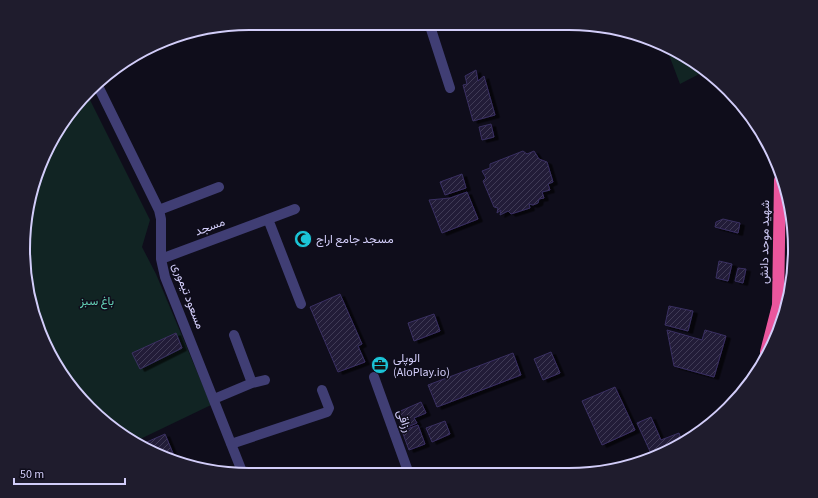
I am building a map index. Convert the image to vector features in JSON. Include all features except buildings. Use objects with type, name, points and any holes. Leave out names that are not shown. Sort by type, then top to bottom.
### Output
[{"type":"highway","name":"شهید موحد دانش","points":[[771,334],[778,305],[780,189]]},
{"type":"street","points":[[431,30],[450,88]]},
{"type":"street","name":"مسعود تیموری","points":[[99,89],[159,210],[161,259],[165,277],[241,468]]},
{"type":"street","points":[[159,210],[219,187]]},
{"type":"street","name":"مسجد","points":[[161,259],[296,209]]},
{"type":"street","points":[[268,219],[301,304]]},
{"type":"street","points":[[234,335],[252,383]]},
{"type":"street","name":"رزاقی","points":[[374,377],[407,468]]},
{"type":"street","points":[[214,399],[252,383],[265,380]]},
{"type":"street","points":[[231,444],[327,412],[329,408],[322,390]]},
{"type":"green space","points":[[669,54],[679,59],[700,74],[680,84]]},
{"type":"green space","name":"باغ سبز","points":[[89,99],[150,220],[142,247],[156,274],[211,405],[140,439],[105,414],[84,393],[67,371],[47,333],[37,306],[30,263],[30,235],[34,206],[37,192],[47,165],[59,139],[75,116]]},
{"type":"place","name":"مسجد جامع اراج","points":[[303,239]]},
{"type":"place","name":"الوپلی (AloPlay.io)","points":[[380,365]]}]
